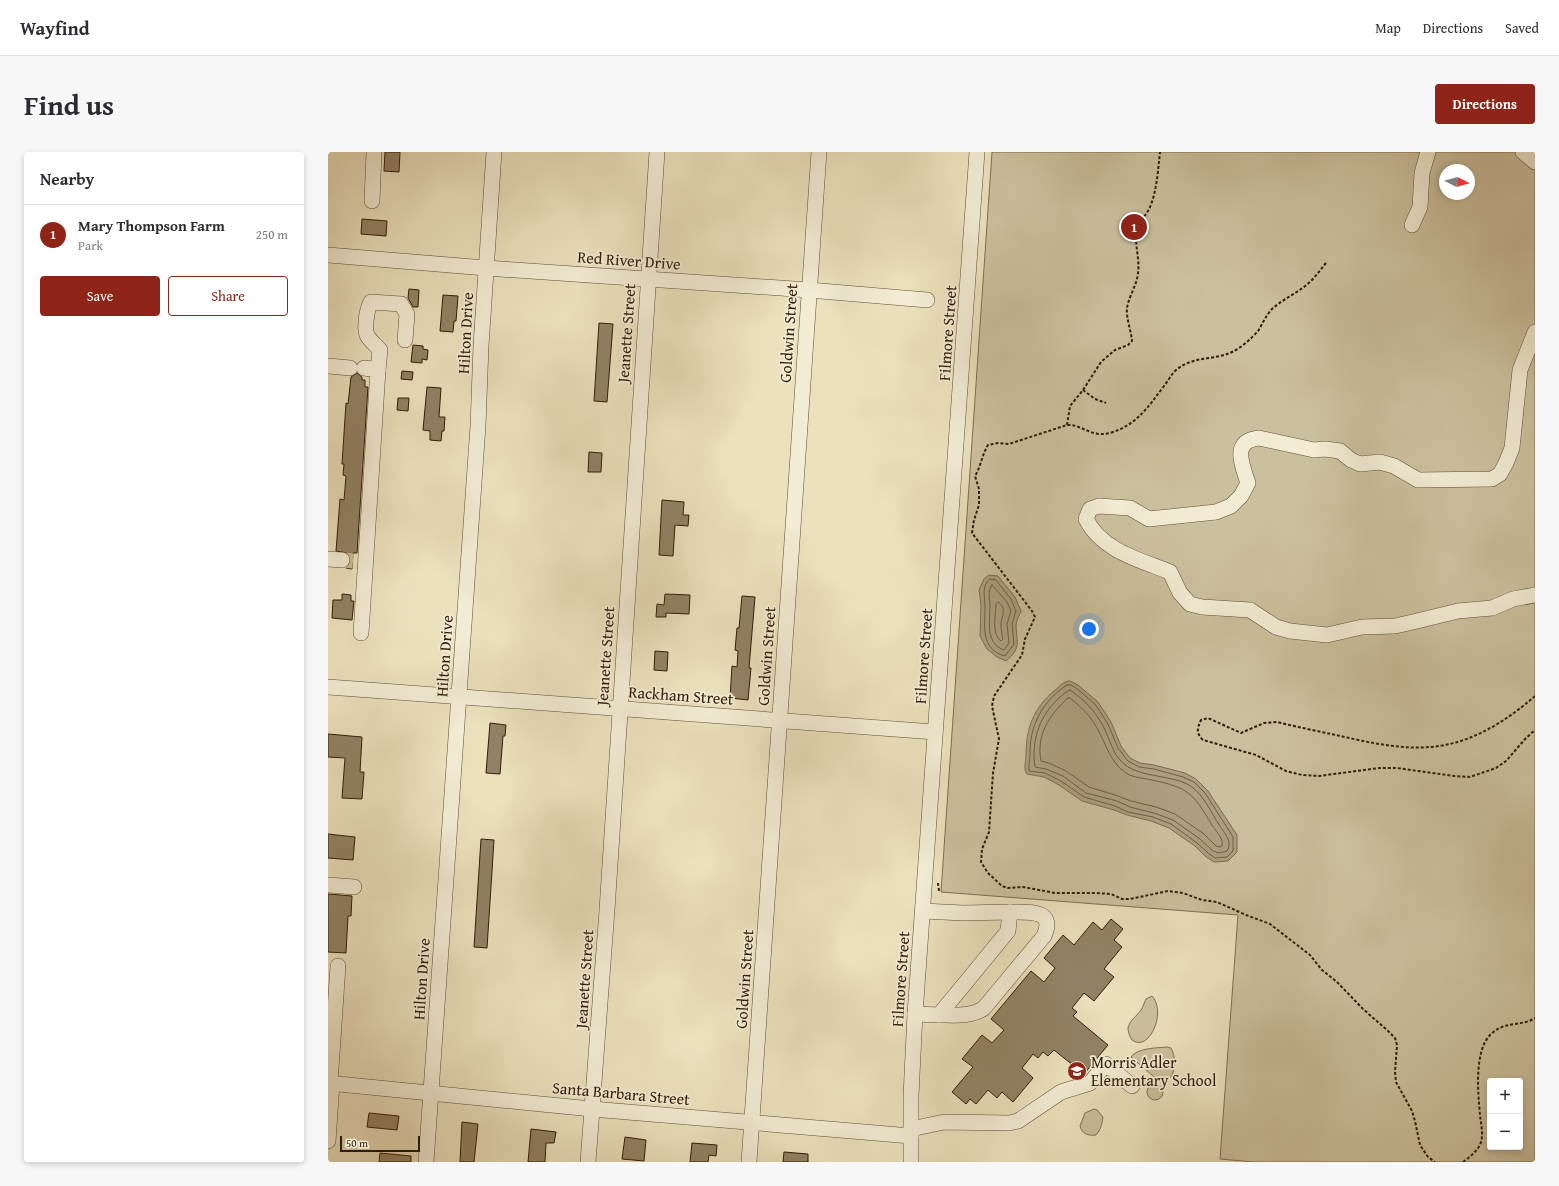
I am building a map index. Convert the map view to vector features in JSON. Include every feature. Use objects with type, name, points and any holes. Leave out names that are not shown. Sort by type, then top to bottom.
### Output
[{"type":"street","points":[[372,201],[374,152]]},
{"type":"street","name":"Hilton Drive","points":[[426,1162],[478,426],[486,268],[494,152]]},
{"type":"street","name":"Jeanette Street","points":[[588,1162],[608,902],[656,152]]},
{"type":"street","name":"Goldwin Street","points":[[749,1162],[819,152]]},
{"type":"street","name":"Filmore Street","points":[[911,1162],[912,1073],[915,1014],[977,152]]},
{"type":"street","points":[[1412,225],[1420,207],[1422,173],[1428,152]]},
{"type":"street","points":[[1523,152],[1535,162]]},
{"type":"street","name":"Red River Drive","points":[[328,255],[927,300]]},
{"type":"street","points":[[361,633],[347,561],[364,369],[380,350],[367,335],[367,307],[371,302],[401,304],[407,314],[405,340]]},
{"type":"street","points":[[1535,332],[1520,370],[1512,448],[1500,474],[1492,479],[1418,480],[1394,466],[1380,462],[1360,464],[1351,460],[1340,451],[1325,449],[1314,450],[1259,438],[1250,439],[1242,447],[1239,457],[1248,483],[1241,496],[1231,506],[1216,512],[1149,519],[1130,508],[1099,506],[1090,509],[1086,519],[1091,530],[1122,554],[1170,572],[1180,593],[1190,604],[1202,607],[1250,610],[1276,627],[1290,631],[1327,635],[1375,625],[1395,626],[1458,611],[1492,608],[1513,599],[1535,595]]},
{"type":"street","points":[[328,366],[364,369]]},
{"type":"street","name":"Rackham Street","points":[[328,687],[935,732]]},
{"type":"street","points":[[328,885],[354,887]]},
{"type":"street","points":[[915,1014],[972,1014],[979,1012],[1044,936],[1047,928],[1047,922],[1044,917],[1036,913],[923,911]]},
{"type":"street","points":[[938,1015],[1008,930],[1010,912]]},
{"type":"street","points":[[328,1141],[332,996],[338,966]]},
{"type":"street","name":"Santa Barbara Street","points":[[330,1083],[752,1123],[911,1132],[944,1122],[1009,1123],[1018,1121],[1061,1092],[1090,1083],[1106,1064],[1132,1086]]},
{"type":"path","points":[[1067,425],[1070,406],[1083,390],[1101,362],[1116,350],[1128,345],[1132,341],[1127,308],[1138,273],[1139,258],[1135,248],[1137,230],[1140,220],[1150,209],[1160,152]]},
{"type":"path","points":[[1326,262],[1312,281],[1286,298],[1273,309],[1265,318],[1258,331],[1233,352],[1218,357],[1201,358],[1184,365],[1175,372],[1142,414],[1133,422],[1109,433],[1096,434],[1082,430],[1074,424],[1067,425],[1009,444],[998,443],[988,445],[975,476],[979,489],[979,504],[972,533],[1035,617],[1024,639],[1022,655],[994,696],[992,706],[999,739],[993,773],[989,832],[982,849],[981,862],[988,873],[1002,886],[1008,888],[1023,887],[1055,892],[1111,894],[1122,899],[1130,899],[1168,891],[1183,893],[1202,900],[1217,902],[1270,924],[1310,955],[1322,970],[1337,982],[1363,1009],[1395,1038],[1397,1045],[1395,1072],[1396,1082],[1412,1111],[1420,1145],[1428,1157],[1435,1162]]},
{"type":"path","points":[[1083,390],[1095,399],[1106,403]]},
{"type":"path","points":[[1535,696],[1512,714],[1482,732],[1465,740],[1445,745],[1402,747],[1357,741],[1277,722],[1269,722],[1240,733],[1208,718],[1201,720],[1197,728],[1198,735],[1203,740],[1256,755],[1286,770],[1302,775],[1319,776],[1379,768],[1397,768],[1454,776],[1470,776],[1496,768],[1506,761],[1535,730]]},
{"type":"path","points":[[1463,1162],[1473,1155],[1480,1144],[1483,1132],[1478,1093],[1479,1064],[1482,1051],[1489,1036],[1497,1029],[1535,1018]]},
{"type":"shaded area","points":[[992,152],[1535,152],[1535,1162],[1253,1162],[1220,1159],[1238,915],[941,892]]},
{"type":"shaded area","points":[[1152,996],[1158,1011],[1154,1029],[1150,1036],[1144,1041],[1138,1042],[1132,1040],[1128,1031],[1129,1025],[1141,1010],[1146,999]]},
{"type":"shaded area","points":[[1167,1047],[1171,1048],[1175,1064],[1173,1074],[1166,1081],[1160,1082],[1131,1057],[1142,1050]]},
{"type":"shaded area","points":[[1152,1084],[1158,1084],[1163,1089],[1161,1098],[1158,1100],[1152,1100],[1147,1095],[1147,1089]]},
{"type":"shaded area","points":[[1094,1109],[1097,1110],[1103,1117],[1102,1124],[1096,1135],[1088,1135],[1082,1131],[1080,1126],[1085,1113]]},
{"type":"water","points":[[989,575],[998,576],[1015,597],[1021,611],[1016,624],[1016,649],[1011,657],[1006,661],[997,657],[987,649],[980,636],[981,605],[979,590],[984,579]]},
{"type":"water","points":[[1070,681],[1078,685],[1098,702],[1111,722],[1121,746],[1130,758],[1140,763],[1185,773],[1196,779],[1208,791],[1237,835],[1237,852],[1228,861],[1214,862],[1205,856],[1195,846],[1169,828],[1151,821],[1082,801],[1059,785],[1044,777],[1027,774],[1025,768],[1026,746],[1032,720],[1041,704],[1047,697],[1062,684]]},
{"type":"building","points":[[385,152],[400,152],[399,172],[384,171]]},
{"type":"building","points":[[362,219],[387,221],[386,236],[361,234]]},
{"type":"building","points":[[409,289],[419,290],[418,307],[413,307],[408,298]]},
{"type":"building","points":[[443,295],[458,296],[456,321],[454,321],[453,332],[440,331]]},
{"type":"building","points":[[599,323],[613,324],[607,402],[594,401]]},
{"type":"building","points":[[413,345],[423,346],[423,349],[428,350],[427,360],[422,359],[422,363],[411,362]]},
{"type":"building","points":[[402,371],[413,372],[412,380],[401,379]]},
{"type":"building","points":[[357,373],[362,377],[362,380],[365,380],[365,387],[368,387],[357,553],[353,553],[352,569],[346,568],[351,561],[350,556],[347,553],[336,551],[340,499],[344,500],[346,476],[343,475],[344,464],[342,464],[346,403],[348,404],[351,377]]},
{"type":"building","points":[[427,387],[441,388],[439,417],[445,417],[444,431],[442,431],[441,441],[430,440],[430,431],[423,430]]},
{"type":"building","points":[[398,398],[409,398],[408,411],[397,410]]},
{"type":"building","points":[[589,452],[602,453],[601,472],[588,472]]},
{"type":"building","points":[[662,500],[684,502],[683,515],[689,515],[688,526],[675,525],[673,556],[659,555]]},
{"type":"building","points":[[342,594],[351,595],[351,601],[354,601],[352,620],[332,618],[333,600],[342,600]]},
{"type":"building","points":[[665,594],[690,595],[689,614],[666,613],[666,617],[656,617],[657,604],[664,605]]},
{"type":"building","points":[[742,596],[755,597],[748,700],[730,698],[732,666],[737,667],[738,651],[735,650]]},
{"type":"building","points":[[655,651],[668,652],[667,671],[654,670]]},
{"type":"building","points":[[490,723],[506,725],[505,736],[503,736],[500,774],[486,773]]},
{"type":"building","points":[[328,734],[362,737],[360,772],[364,772],[362,799],[342,798],[345,758],[328,757]]},
{"type":"building","points":[[328,834],[355,837],[353,860],[328,858]]},
{"type":"building","points":[[481,839],[494,840],[487,948],[474,947]]},
{"type":"building","points":[[328,894],[352,896],[351,916],[348,916],[346,953],[328,952]]},
{"type":"building","points":[[1111,919],[1123,929],[1114,940],[1122,947],[1104,969],[1114,977],[1094,1001],[1084,993],[1072,1008],[1077,1012],[1073,1016],[1108,1045],[1084,1074],[1054,1050],[1048,1056],[1043,1052],[1038,1058],[1033,1054],[1022,1068],[1033,1078],[1013,1102],[1002,1092],[997,1098],[988,1090],[976,1104],[970,1099],[966,1104],[952,1092],[973,1067],[962,1059],[982,1035],[992,1043],[1004,1030],[991,1019],[1031,971],[1044,982],[1055,968],[1044,958],[1063,935],[1074,945],[1093,922],[1102,930]]},
{"type":"building","points":[[369,1113],[399,1116],[397,1130],[367,1127]]},
{"type":"building","points":[[462,1122],[478,1124],[474,1162],[460,1162]]},
{"type":"building","points":[[531,1129],[556,1132],[554,1143],[546,1143],[545,1162],[528,1162]]},
{"type":"building","points":[[625,1137],[646,1140],[644,1161],[622,1159]]},
{"type":"building","points":[[692,1143],[717,1145],[716,1156],[709,1155],[708,1162],[690,1162]]},
{"type":"building","points":[[784,1152],[808,1154],[808,1162],[783,1162]]},
{"type":"building","points":[[380,1153],[411,1156],[411,1162],[379,1162]]},
{"type":"tunnel","points":[[342,560],[353,561]]},
{"type":"place","name":"Mary Thompson Farm","points":[[1134,227]]},
{"type":"place","name":"Morris Adler Elementary School","points":[[1077,1071]]}]
